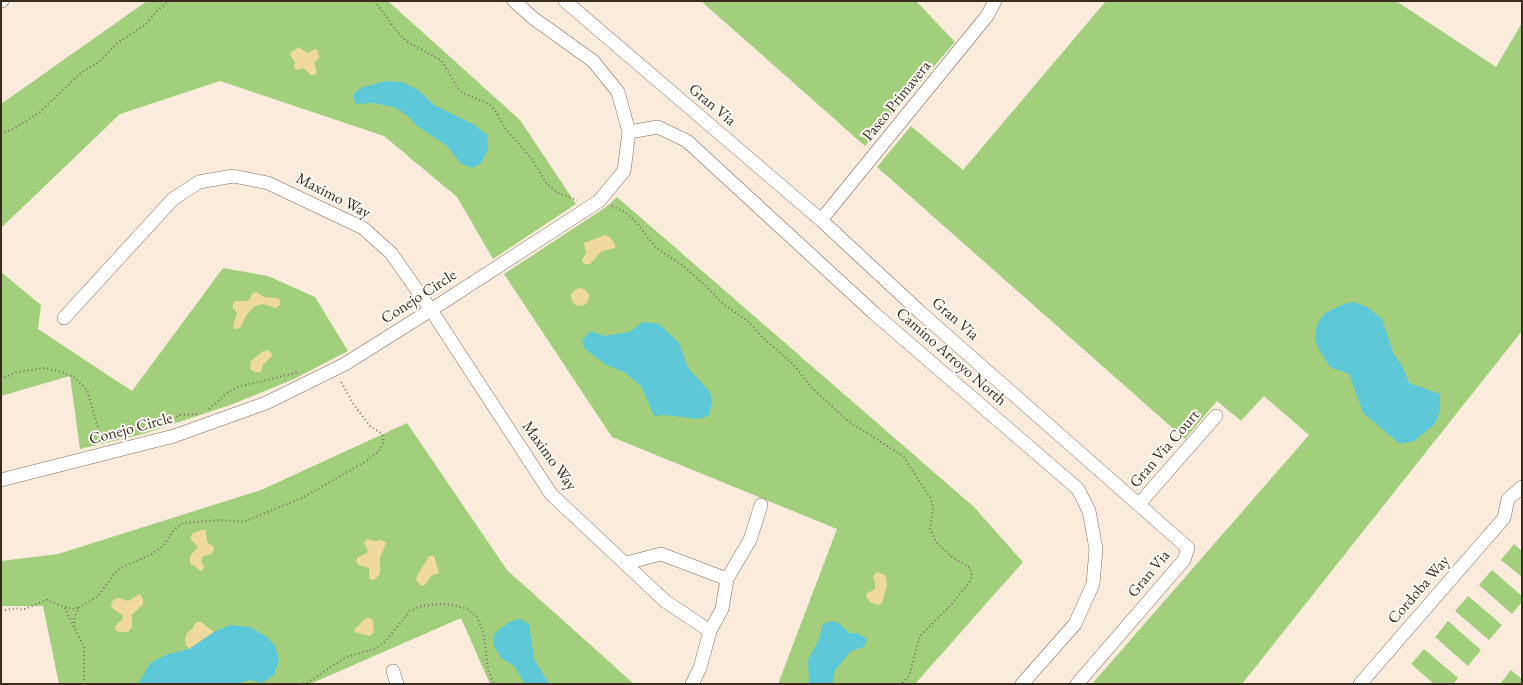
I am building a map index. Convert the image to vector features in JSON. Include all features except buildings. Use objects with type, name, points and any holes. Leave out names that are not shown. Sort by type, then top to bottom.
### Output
[{"type":"street","name":"Conejo Circle","points":[[1,480],[174,436],[266,403],[334,369],[431,310],[596,203],[624,170],[628,132],[618,92],[593,61],[534,18],[514,1]]},
{"type":"street","name":"Gran Via","points":[[565,1],[821,220],[920,312],[1188,548],[1184,560],[1077,684]]},
{"type":"street","name":"Paseo Primavera","points":[[821,220],[987,16],[995,1]]},
{"type":"street","name":"Camino Arroyo North","points":[[628,132],[658,127],[687,141],[875,314],[1078,489],[1089,511],[1096,549],[1093,584],[1075,624],[1022,684]]},
{"type":"street","name":"Maximo Way","points":[[64,318],[173,199],[199,182],[233,176],[268,183],[363,228],[391,253],[431,310],[551,494],[665,601],[710,631]]},
{"type":"street","name":"Gran Via Court","points":[[1139,504],[1216,416]]},
{"type":"street","name":"Cordoba Way","points":[[1360,684],[1504,518],[1508,499],[1522,487]]},
{"type":"street","points":[[692,684],[700,668],[710,631],[722,609],[727,579],[750,540],[761,505]]},
{"type":"street","points":[[626,563],[661,554],[727,579]]},
{"type":"street","points":[[393,671],[397,684]]},
{"type":"path","points":[[1,134],[15,128],[40,112],[82,72],[99,62],[116,44],[146,24],[158,10],[169,1]]},
{"type":"path","points":[[375,1],[406,41],[442,61],[458,88],[465,94],[489,104],[512,136],[531,158],[547,184],[560,194],[578,201],[610,204],[625,212],[637,223],[656,248],[682,265],[706,286],[723,304],[749,322],[772,348],[793,364],[820,396],[848,421],[903,456],[910,464],[931,499],[932,507],[930,529],[936,542],[952,557],[970,568],[972,576],[969,583],[949,607],[920,636],[909,676],[901,684]]},
{"type":"path","points":[[1,379],[17,372],[45,368],[62,372],[75,378],[87,390],[99,431],[108,436],[125,434],[145,427],[154,426],[172,420],[179,415],[202,412]]},
{"type":"path","points":[[1,611],[16,608],[22,610],[47,600],[72,609],[79,608],[98,596],[115,573],[121,568],[152,554],[162,547],[174,530],[183,523],[221,520],[243,522],[304,497],[368,460],[379,451],[384,442],[382,434],[370,426],[354,405],[334,369]]},
{"type":"path","points":[[208,410],[228,392],[245,385],[280,375],[306,370],[312,371],[318,377]]},
{"type":"path","points":[[299,684],[307,683],[346,657],[374,649],[385,642],[410,611],[420,606],[439,604],[454,605],[467,609],[477,617],[484,634],[488,670],[494,684]]},
{"type":"path","points":[[64,607],[84,647],[84,684]]},
{"type":"path","points":[[74,627],[75,616],[79,608]]},
{"type":"green space","points":[[147,1],[388,1],[520,120],[576,204],[493,259],[457,197],[384,136],[220,81],[120,114],[1,228],[1,104]]},
{"type":"green space","points":[[701,1],[916,1],[955,42],[865,146]]},
{"type":"green space","points":[[1106,1],[1396,1],[1496,67],[1522,23],[1522,331],[1242,684],[1092,684],[1309,435],[1264,396],[1241,421],[1217,401],[1185,439],[877,167],[911,126],[963,170]]},
{"type":"green space","points":[[617,197],[974,507],[1023,562],[915,684],[778,684],[837,529],[612,437],[504,274],[606,207]]},
{"type":"green space","points":[[223,268],[268,276],[315,297],[348,351],[294,379],[233,404],[143,434],[80,449],[70,376],[1,396],[1,272],[41,305],[38,329],[132,391]]},
{"type":"green space","points":[[407,423],[507,570],[634,684],[490,684],[461,618],[310,684],[59,684],[43,606],[1,606],[1,561],[58,554],[261,490]]},
{"type":"green space","points":[[1514,544],[1522,551],[1522,577],[1501,560]]},
{"type":"green space","points":[[1492,570],[1522,596],[1522,602],[1512,614],[1479,585]]},
{"type":"green space","points":[[1468,596],[1502,625],[1489,640],[1455,611]]},
{"type":"green space","points":[[1448,621],[1481,650],[1468,666],[1435,637]]},
{"type":"green space","points":[[1424,649],[1458,678],[1453,684],[1434,684],[1411,664]]},
{"type":"green space","points":[[1511,670],[1522,679],[1522,684],[1500,684]]},
{"type":"sand","points":[[299,47],[307,53],[315,49],[318,51],[319,58],[314,63],[317,73],[314,75],[311,75],[303,68],[297,70],[294,68],[295,62],[290,55],[292,51]]},
{"type":"sand","points":[[605,235],[610,237],[615,245],[615,248],[602,251],[590,264],[584,264],[582,260],[586,253],[584,243]]},
{"type":"sand","points":[[580,288],[586,291],[589,297],[586,303],[580,306],[574,303],[571,297],[574,291]]},
{"type":"sand","points":[[256,292],[264,297],[278,298],[280,305],[276,308],[263,304],[255,306],[247,314],[240,328],[235,329],[233,326],[237,313],[233,308],[233,304],[235,301],[248,301],[253,293]]},
{"type":"sand","points":[[268,350],[273,355],[263,365],[261,372],[255,372],[250,369],[251,361],[262,352]]},
{"type":"sand","points":[[206,530],[207,542],[214,547],[214,550],[211,554],[202,557],[201,560],[204,568],[201,571],[190,563],[190,556],[198,547],[190,539],[193,533]]},
{"type":"sand","points":[[366,539],[375,541],[381,540],[386,543],[380,558],[380,574],[374,580],[369,578],[369,568],[358,565],[356,561],[358,557],[367,553],[368,551],[364,543]]},
{"type":"sand","points":[[429,556],[434,556],[439,573],[431,576],[426,584],[421,586],[416,580],[417,576]]},
{"type":"sand","points":[[877,572],[885,575],[887,584],[882,603],[878,605],[870,602],[866,596],[867,593],[875,589],[873,576]]},
{"type":"sand","points":[[140,594],[143,599],[143,604],[132,615],[132,627],[128,632],[119,632],[115,629],[116,625],[123,619],[122,615],[112,608],[111,604],[114,599],[119,598],[128,601]]},
{"type":"sand","points":[[366,618],[370,618],[373,621],[374,632],[370,636],[355,632],[354,630]]},
{"type":"sand","points":[[196,622],[201,622],[214,632],[189,649],[186,645],[185,639],[187,633],[192,629]]},
{"type":"water","points":[[387,81],[402,82],[418,90],[434,105],[473,124],[487,135],[488,149],[481,163],[473,168],[461,164],[447,146],[417,126],[408,116],[394,107],[372,103],[356,104],[353,98],[355,92],[363,87]]},
{"type":"water","points":[[1353,302],[1367,307],[1382,319],[1393,353],[1402,366],[1409,383],[1440,394],[1440,410],[1435,424],[1414,441],[1400,444],[1363,413],[1349,374],[1330,367],[1319,350],[1315,339],[1317,324],[1325,313],[1344,304]]},
{"type":"water","points":[[643,322],[659,324],[679,343],[688,368],[710,392],[712,402],[709,415],[699,419],[665,415],[654,416],[641,386],[624,372],[606,365],[585,349],[582,340],[591,331],[604,336],[629,332]]},
{"type":"water","points":[[520,619],[529,624],[534,659],[547,681],[551,684],[525,684],[514,666],[501,658],[493,644],[495,633],[509,622]]},
{"type":"water","points":[[832,621],[840,624],[849,633],[857,633],[867,639],[864,647],[851,651],[835,670],[832,684],[807,684],[809,681],[808,660],[818,641],[823,624]]},
{"type":"water","points":[[230,625],[250,627],[267,637],[275,646],[279,660],[274,675],[262,683],[250,680],[236,684],[138,684],[150,663],[168,654],[189,649],[214,632]]}]
